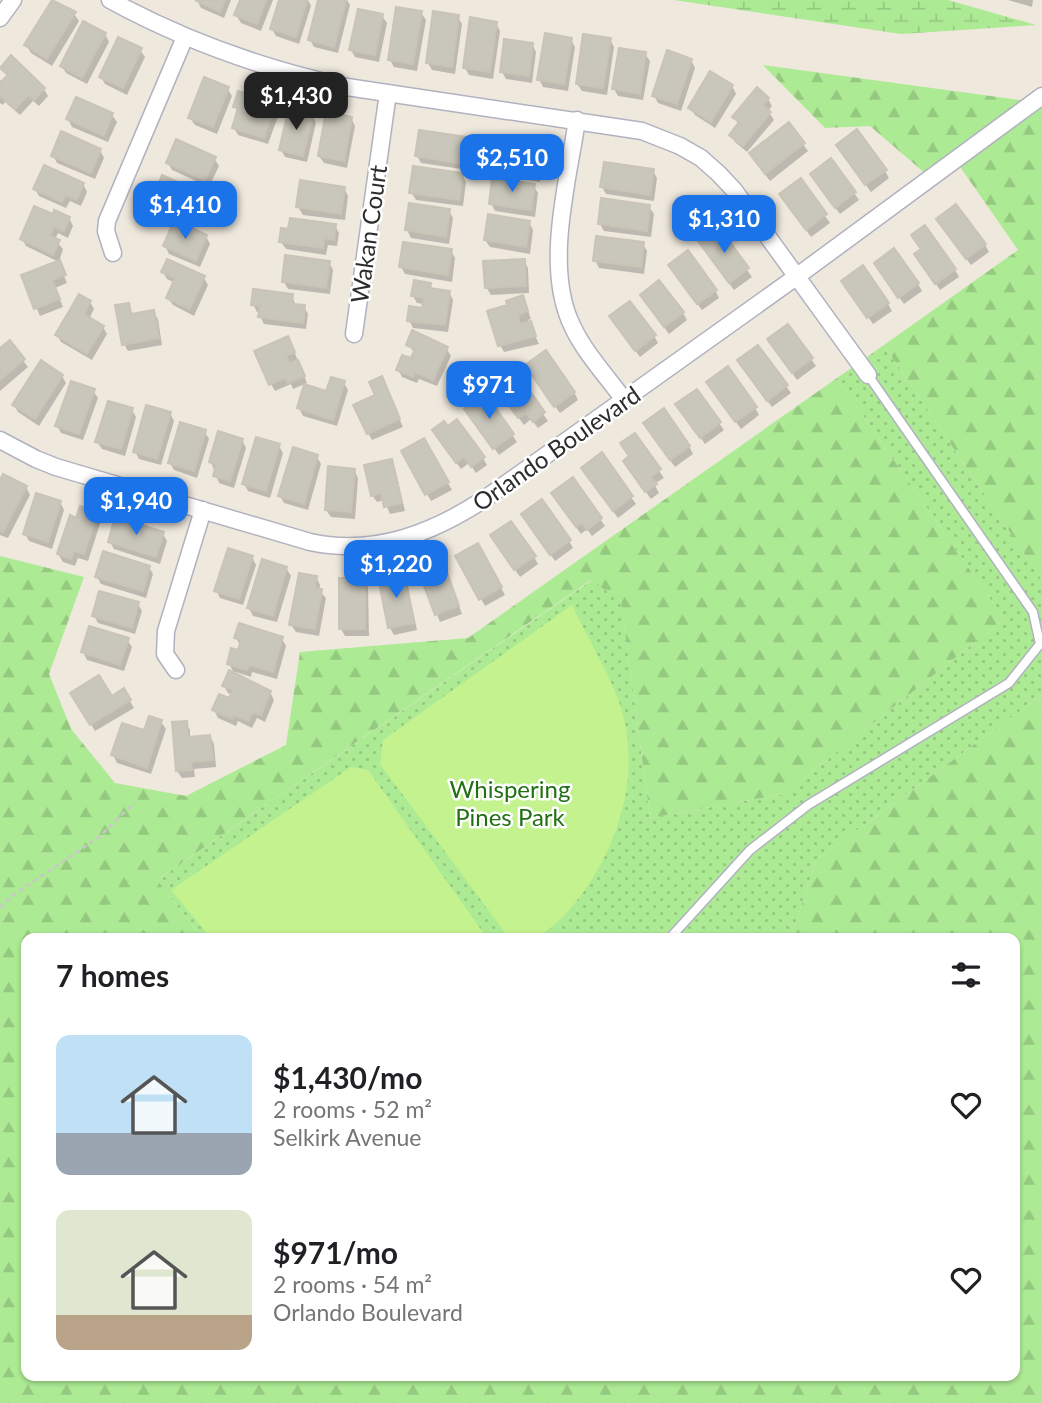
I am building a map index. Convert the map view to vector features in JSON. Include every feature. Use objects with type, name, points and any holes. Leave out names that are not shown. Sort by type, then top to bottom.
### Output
[{"type":"street","points":[[0,18],[13,0]]},
{"type":"street","points":[[110,0],[185,37],[278,70],[347,88],[642,131],[662,137],[701,158],[734,190],[869,375]]},
{"type":"street","points":[[113,253],[106,231],[107,221],[185,37]]},
{"type":"street","name":"Wakan Court","points":[[354,334],[388,93]]},
{"type":"street","name":"Orlando Boulevard","points":[[0,440],[56,467],[324,544],[348,547],[401,539],[439,526],[467,511],[796,277],[1042,96]]},
{"type":"street","points":[[577,121],[559,240],[560,287],[563,303],[580,339],[624,400]]},
{"type":"street","points":[[176,670],[165,654],[166,631],[203,510]]},
{"type":"lane","points":[[675,933],[750,850],[808,805],[1009,682],[1040,644],[1033,612],[869,375]]},
{"type":"path","points":[[0,908],[12,896],[99,837],[134,803]]},
{"type":"green space","points":[[674,0],[948,0],[1036,25],[901,34]]},
{"type":"green space","points":[[763,65],[1042,103],[1042,580],[884,345],[1018,250],[956,161],[933,180],[870,126],[825,128]]},
{"type":"green space","name":"Whispering Pines Park","points":[[884,345],[1042,580],[1042,695],[816,860],[793,933],[198,933],[157,880],[592,580],[621,600],[650,818],[784,794],[1004,619],[837,378]]},
{"type":"green space","points":[[837,378],[1004,619],[784,794],[650,818],[621,601],[591,580],[157,880],[198,933],[21,933],[21,1381],[1020,1381],[1020,933],[793,933],[816,860],[1042,695],[1042,1403],[0,1403],[0,556],[84,577],[49,674],[71,729],[115,783],[186,796],[286,745],[300,652],[468,638]]},
{"type":"green space","points":[[572,605],[619,702],[629,752],[628,777],[624,802],[608,850],[582,894],[556,924],[543,933],[505,933],[380,764],[383,740]]},
{"type":"green space","points":[[351,767],[368,770],[483,933],[207,933],[171,890]]},
{"type":"building","points":[[52,0],[76,12],[47,59],[24,45]]},
{"type":"building","points":[[195,0],[225,0],[220,12]]},
{"type":"building","points":[[240,0],[266,0],[257,24],[234,15]]},
{"type":"building","points":[[279,0],[307,0],[296,37],[270,29]]},
{"type":"building","points":[[318,0],[346,0],[334,47],[308,40]]},
{"type":"building","points":[[396,7],[422,11],[413,64],[388,60]]},
{"type":"building","points":[[358,9],[383,14],[375,55],[349,50]]},
{"type":"building","points":[[433,11],[459,15],[452,67],[426,63]]},
{"type":"building","points":[[470,17],[497,22],[490,72],[463,68]]},
{"type":"building","points":[[83,21],[106,33],[82,78],[60,66]]},
{"type":"building","points":[[545,33],[572,38],[564,84],[537,80]]},
{"type":"building","points":[[583,34],[611,38],[603,88],[576,84]]},
{"type":"building","points":[[118,37],[142,48],[123,88],[99,77]]},
{"type":"building","points":[[504,39],[533,43],[529,76],[500,72]]},
{"type":"building","points":[[619,48],[646,52],[640,94],[612,89]]},
{"type":"building","points":[[667,50],[692,59],[677,104],[652,96]]},
{"type":"building","points":[[11,55],[45,88],[34,100],[28,95],[15,109],[0,96],[0,81],[8,75],[0,68]]},
{"type":"building","points":[[710,71],[733,85],[711,122],[688,108]]},
{"type":"building","points":[[204,77],[229,87],[213,127],[188,118]]},
{"type":"building","points":[[757,87],[769,98],[763,105],[771,112],[743,146],[729,135],[739,122],[732,117]]},
{"type":"building","points":[[238,91],[253,95],[250,104],[260,108],[263,98],[276,102],[264,138],[232,128],[238,108],[233,107]]},
{"type":"building","points":[[76,97],[113,113],[104,136],[66,119]]},
{"type":"building","points":[[289,107],[313,114],[303,156],[279,150]]},
{"type":"building","points":[[326,111],[352,117],[344,161],[318,156]]},
{"type":"building","points":[[789,122],[805,143],[765,174],[749,153]]},
{"type":"building","points":[[857,129],[887,170],[865,185],[836,145]]},
{"type":"building","points":[[419,130],[468,137],[464,164],[415,156]]},
{"type":"building","points":[[61,131],[101,149],[91,173],[51,156]]},
{"type":"building","points":[[176,139],[216,157],[205,180],[166,163]]},
{"type":"building","points":[[498,141],[541,149],[536,175],[486,166],[490,144],[497,145]]},
{"type":"building","points":[[831,158],[856,192],[835,208],[810,174]]},
{"type":"building","points":[[604,162],[654,169],[650,195],[600,187]]},
{"type":"building","points":[[44,165],[84,183],[77,200],[65,195],[62,202],[33,189]]},
{"type":"building","points":[[413,166],[463,173],[459,200],[409,193]]},
{"type":"building","points":[[162,175],[207,195],[197,219],[152,198]]},
{"type":"building","points":[[492,178],[535,184],[531,210],[489,204]]},
{"type":"building","points":[[801,178],[827,214],[806,230],[779,194]]},
{"type":"building","points":[[300,180],[345,187],[341,214],[296,207]]},
{"type":"building","points":[[601,198],[650,205],[647,231],[598,224]]},
{"type":"building","points":[[409,203],[450,209],[446,237],[405,230]]},
{"type":"building","points":[[956,204],[986,244],[966,259],[936,219]]},
{"type":"building","points":[[34,206],[70,217],[64,231],[54,227],[50,236],[60,240],[53,255],[20,239]]},
{"type":"building","points":[[488,214],[530,221],[526,247],[484,240]]},
{"type":"building","points":[[290,218],[336,224],[334,240],[324,238],[323,248],[279,242],[281,228],[288,229]]},
{"type":"building","points":[[174,220],[207,235],[196,261],[163,246]]},
{"type":"building","points":[[925,225],[956,269],[935,284],[914,254],[921,249],[911,235]]},
{"type":"building","points":[[719,227],[749,268],[729,283],[698,241]]},
{"type":"building","points":[[596,236],[644,242],[641,267],[593,261]]},
{"type":"building","points":[[403,242],[452,249],[448,275],[399,267]]},
{"type":"building","points":[[894,248],[919,283],[898,298],[874,263]]},
{"type":"building","points":[[688,250],[717,290],[697,304],[668,265]]},
{"type":"building","points":[[285,255],[330,261],[326,288],[282,282]]},
{"type":"building","points":[[167,259],[205,276],[190,309],[166,298],[175,278],[161,272]]},
{"type":"building","points":[[525,259],[526,286],[485,288],[483,261]]},
{"type":"building","points":[[60,260],[66,275],[52,280],[60,299],[34,309],[21,275]]},
{"type":"building","points":[[863,265],[889,303],[867,318],[841,281]]},
{"type":"building","points":[[414,280],[431,283],[430,288],[450,291],[445,325],[407,321],[409,306],[422,308],[424,298],[411,296]]},
{"type":"building","points":[[659,280],[684,312],[664,327],[640,295]]},
{"type":"building","points":[[253,289],[293,294],[292,304],[305,305],[303,323],[258,317],[260,306],[251,305]]},
{"type":"building","points":[[79,294],[91,301],[84,314],[104,326],[87,354],[55,335]]},
{"type":"building","points":[[523,295],[528,311],[518,315],[520,324],[531,321],[536,336],[498,346],[487,311],[507,305],[506,301]]},
{"type":"building","points":[[630,301],[656,335],[635,351],[609,316]]},
{"type":"building","points":[[129,303],[131,314],[154,310],[159,338],[122,345],[115,305]]},
{"type":"building","points":[[788,324],[813,358],[792,373],[767,339]]},
{"type":"building","points":[[412,330],[448,347],[433,380],[415,372],[413,377],[396,370],[402,355],[411,358],[415,349],[406,345]]},
{"type":"building","points":[[288,336],[295,352],[286,356],[289,363],[298,360],[305,376],[288,383],[285,378],[269,385],[254,351]]},
{"type":"building","points":[[10,340],[25,359],[0,380],[0,348]]},
{"type":"building","points":[[758,345],[788,385],[767,401],[737,360]]},
{"type":"building","points":[[546,350],[575,392],[554,407],[525,365]]},
{"type":"building","points":[[41,360],[63,375],[35,419],[12,405]]},
{"type":"building","points":[[728,366],[757,407],[735,422],[706,382]]},
{"type":"building","points":[[382,376],[400,419],[367,434],[353,405],[375,395],[369,382]]},
{"type":"building","points":[[519,376],[545,412],[533,422],[526,413],[518,418],[498,391]]},
{"type":"building","points":[[331,377],[345,381],[333,420],[297,408],[304,384],[326,391]]},
{"type":"building","points":[[71,381],[95,389],[79,434],[55,426]]},
{"type":"building","points":[[697,389],[721,422],[700,438],[675,404]]},
{"type":"building","points":[[485,393],[514,434],[493,449],[464,409]]},
{"type":"building","points":[[108,401],[133,408],[121,449],[95,442]]},
{"type":"building","points":[[146,405],[171,412],[157,459],[133,452]]},
{"type":"building","points":[[664,408],[690,446],[670,460],[643,423]]},
{"type":"building","points":[[457,419],[485,457],[471,467],[464,457],[456,463],[432,430],[444,421],[448,426]]},
{"type":"building","points":[[180,422],[206,430],[194,471],[168,463]]},
{"type":"building","points":[[218,431],[243,439],[230,481],[213,476],[216,465],[209,462]]},
{"type":"building","points":[[635,433],[661,469],[651,477],[657,484],[645,492],[623,461],[629,456],[620,443]]},
{"type":"building","points":[[256,437],[280,444],[266,491],[242,484]]},
{"type":"building","points":[[424,438],[449,482],[425,495],[401,451]]},
{"type":"building","points":[[293,447],[318,455],[304,504],[278,496]]},
{"type":"building","points":[[602,452],[633,496],[613,511],[581,468]]},
{"type":"building","points":[[392,459],[402,503],[384,507],[381,493],[371,496],[364,465]]},
{"type":"building","points":[[328,466],[355,469],[351,512],[325,510]]},
{"type":"building","points":[[3,474],[27,486],[3,532],[0,530],[0,480]]},
{"type":"building","points":[[573,477],[602,518],[587,530],[582,523],[576,527],[551,493]]},
{"type":"building","points":[[36,493],[61,501],[48,542],[23,534]]},
{"type":"building","points":[[542,499],[571,540],[550,555],[521,514]]},
{"type":"building","points":[[80,506],[98,512],[84,554],[74,551],[71,559],[57,554],[70,515],[76,518]]},
{"type":"building","points":[[115,517],[164,532],[156,557],[108,542]]},
{"type":"building","points":[[511,521],[536,556],[514,570],[490,535]]},
{"type":"building","points":[[478,543],[502,587],[479,600],[455,556]]},
{"type":"building","points":[[228,548],[253,556],[239,599],[214,591]]},
{"type":"building","points":[[103,551],[150,566],[143,591],[95,577]]},
{"type":"building","points":[[262,559],[287,567],[273,616],[247,608]]},
{"type":"building","points":[[443,561],[459,606],[435,615],[418,570]]},
{"type":"building","points":[[404,572],[414,623],[388,628],[378,577]]},
{"type":"building","points":[[299,573],[317,576],[315,588],[322,589],[315,629],[289,625]]},
{"type":"building","points":[[339,578],[365,578],[365,629],[339,629]]},
{"type":"building","points":[[99,591],[139,602],[132,628],[92,616]]},
{"type":"building","points":[[239,623],[283,637],[273,672],[249,665],[247,670],[227,664],[231,648],[238,650],[241,640],[234,638]]},
{"type":"building","points":[[89,626],[129,638],[120,665],[81,652]]},
{"type":"building","points":[[229,670],[271,691],[261,715],[253,712],[248,721],[234,715],[232,719],[212,710],[219,694],[229,698],[233,690],[222,686]]},
{"type":"building","points":[[99,675],[112,696],[124,688],[131,700],[90,725],[70,693]]},
{"type":"building","points":[[149,716],[162,720],[147,768],[111,755],[122,723],[144,730]]},
{"type":"building","points":[[187,721],[188,737],[210,735],[213,760],[191,762],[192,770],[176,771],[172,722]]}]
